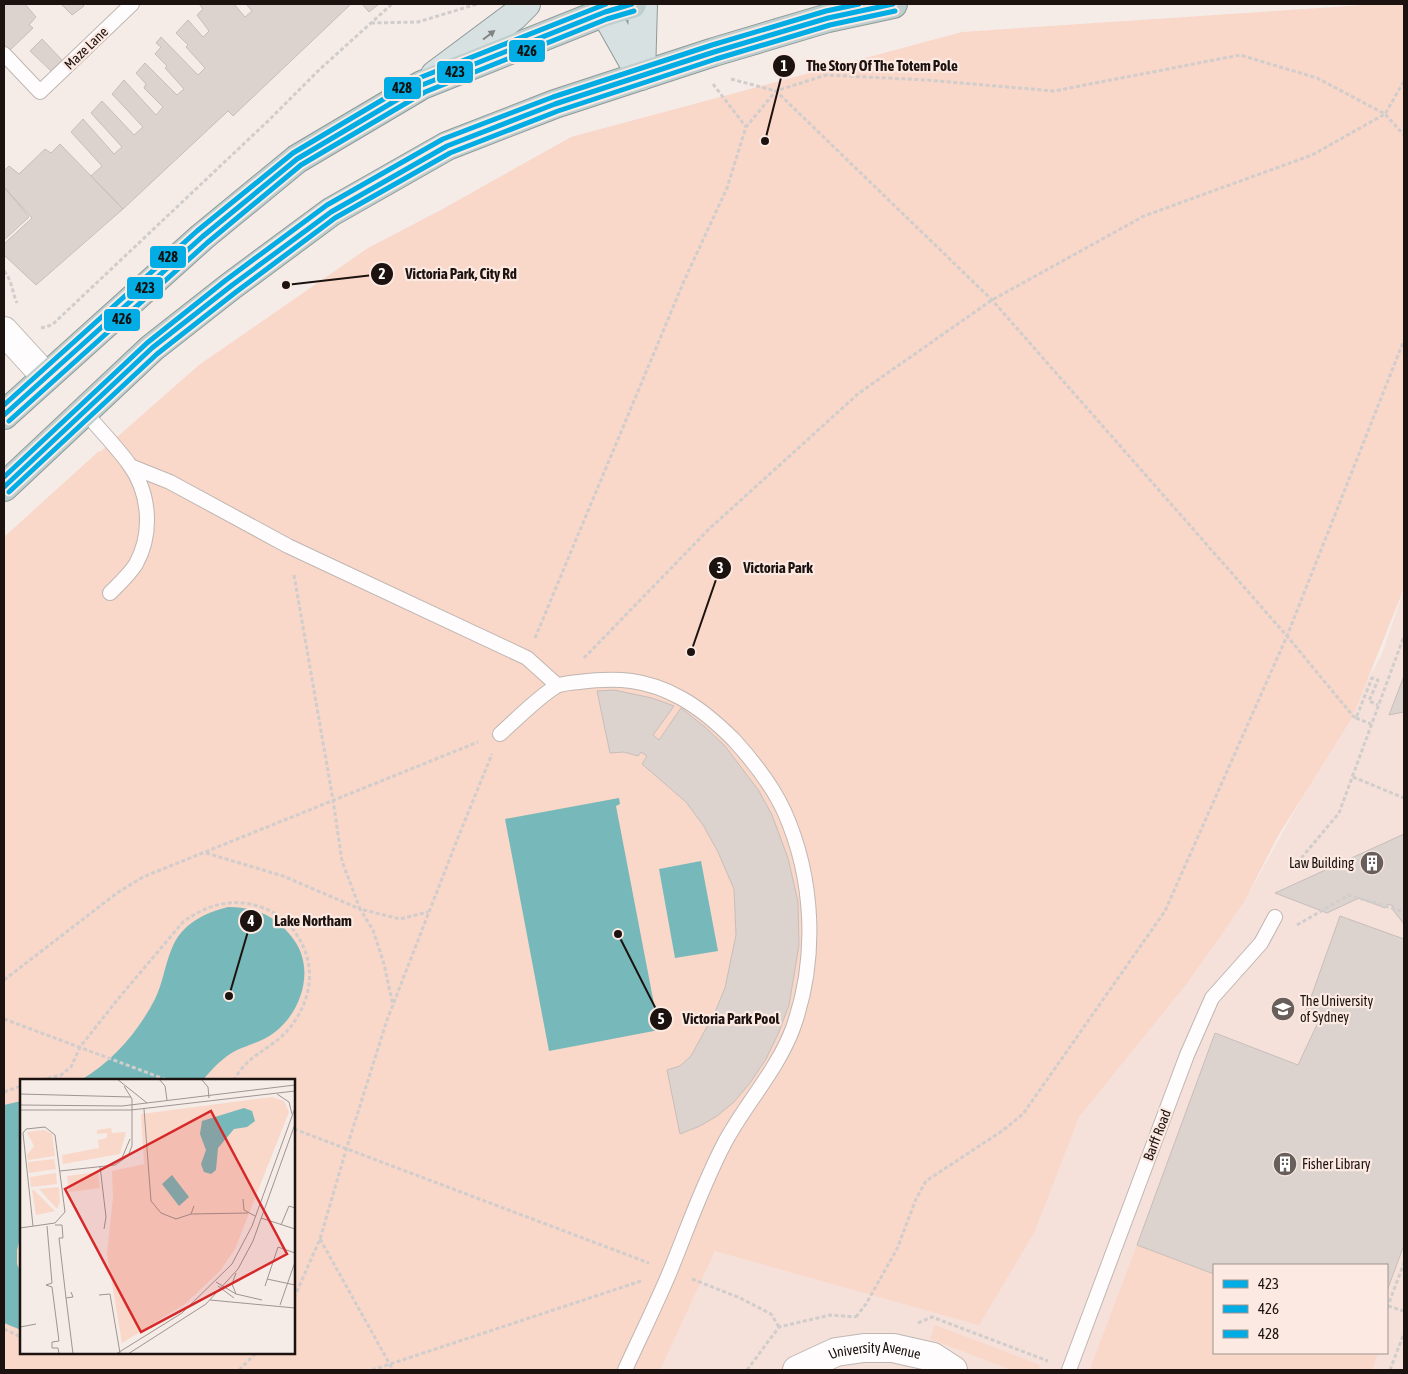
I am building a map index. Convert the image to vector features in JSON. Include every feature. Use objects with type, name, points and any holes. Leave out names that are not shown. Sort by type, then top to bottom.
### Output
[{"type":"highway","points":[[4,415],[202,238],[297,159],[422,86],[604,8],[632,4]]},
{"type":"highway","points":[[4,487],[159,342],[230,286],[331,212],[447,146],[555,104],[641,76],[828,18],[893,4]]},
{"type":"main road","points":[[422,86],[514,16],[526,4]]},
{"type":"main road","points":[[641,76],[643,4]]},
{"type":"main road","points":[[604,8],[641,76]]},
{"type":"street","points":[[4,331],[46,377]]},
{"type":"street","name":"University Avenue","points":[[797,1370],[836,1352],[864,1348],[893,1348],[933,1357],[953,1370]]},
{"type":"lane","name":"Maze Lane","points":[[4,54],[40,92],[132,4]]},
{"type":"lane","points":[[84,411],[130,466],[146,501],[146,536],[142,551],[135,565],[110,593]]},
{"type":"lane","points":[[130,466],[170,482],[288,546],[527,658],[557,685]]},
{"type":"lane","points":[[500,734],[557,685],[605,679],[633,680],[667,690],[695,705],[722,728],[748,755],[768,783],[783,809],[798,846],[804,875],[809,906],[810,944],[800,1003],[793,1028],[782,1054],[769,1076],[724,1144],[625,1370]]},
{"type":"lane","name":"Barff Road","points":[[1069,1370],[1187,1055],[1212,998],[1261,943],[1275,917]]},
{"type":"path","points":[[38,329],[52,325],[392,4]]},
{"type":"path","points":[[370,23],[418,22],[477,4]]},
{"type":"path","points":[[527,658],[684,282],[727,188],[746,127],[776,91],[826,75],[926,80],[1054,91],[1240,55],[1316,78],[1386,114],[1404,136]]},
{"type":"path","points":[[722,77],[776,91],[992,300],[1287,636],[1356,718],[1372,724]]},
{"type":"path","points":[[710,80],[746,127]]},
{"type":"path","points":[[557,685],[709,529],[859,393],[992,300],[1144,216],[1312,155],[1386,114],[1404,81]]},
{"type":"path","points":[[4,271],[9,277],[20,309]]},
{"type":"path","points":[[856,1317],[866,1304],[898,1249],[916,1199],[926,1180],[1002,1131],[1024,1114],[1164,911],[1287,636],[1404,340]]},
{"type":"path","points":[[288,546],[342,861],[360,909],[373,930],[384,964],[393,1007]]},
{"type":"path","points":[[1293,868],[1339,813],[1404,636]]},
{"type":"path","points":[[1356,718],[1372,678],[1378,680],[1369,701],[1378,705]]},
{"type":"path","points":[[4,980],[117,893],[143,877],[500,734]]},
{"type":"path","points":[[295,1296],[320,1239],[346,1150],[393,1007],[500,734]]},
{"type":"path","points":[[1352,776],[1404,798]]},
{"type":"path","points":[[206,853],[283,876],[360,909],[400,919],[429,912]]},
{"type":"path","points":[[1320,910],[1349,894],[1404,912]]},
{"type":"path","points":[[44,1079],[61,1074],[71,1067],[80,1047],[183,922],[209,907],[226,903],[255,905],[272,911],[284,919],[302,941],[307,955],[310,981],[307,997],[293,1023],[282,1036],[252,1057],[235,1079]]},
{"type":"path","points":[[4,1019],[164,1079]]},
{"type":"path","points":[[4,1092],[20,1086]]},
{"type":"path","points":[[295,1129],[740,1298],[770,1314],[779,1327]]},
{"type":"path","points":[[320,1239],[394,1370]]},
{"type":"path","points":[[1388,1304],[1404,1263]]},
{"type":"path","points":[[372,1370],[670,1271]]},
{"type":"path","points":[[1388,1307],[1404,1312]]},
{"type":"path","points":[[911,1326],[932,1317],[1049,1362]]},
{"type":"path","points":[[4,1329],[20,1337]]},
{"type":"path","points":[[1390,1370],[1404,1333]]},
{"type":"path","points":[[238,1370],[255,1354]]},
{"type":"shaded area","points":[[1379,4],[1404,4],[1404,588],[1353,716],[1278,836],[1244,902],[1188,982],[1079,1117],[1034,1233],[979,1325],[715,1251],[660,1370],[4,1370],[4,537],[99,451],[199,365],[368,248],[439,211],[571,137],[962,32]]},
{"type":"shaded area","name":"The University of Sydney","points":[[1404,589],[1404,1370],[659,1370],[715,1251],[1079,1117],[1244,902],[1382,654]]},
{"type":"shaded area","points":[[1137,1245],[1213,1274],[1213,1354],[1378,1354],[1372,1370],[1090,1369]]},
{"type":"shaded area","points":[[935,1325],[1040,1365],[1038,1370],[1012,1370],[930,1339]]},
{"type":"water","points":[[619,798],[620,804],[616,806],[659,1030],[549,1051],[505,819]]},
{"type":"water","points":[[701,861],[718,951],[675,958],[659,869]]},
{"type":"water","points":[[228,907],[257,911],[273,919],[294,940],[304,964],[304,976],[302,989],[292,1013],[275,1032],[227,1056],[204,1079],[82,1079],[104,1064],[133,1034],[155,999],[176,940],[188,926],[202,916]]},
{"type":"water","points":[[20,1101],[20,1238],[17,1250],[17,1264],[20,1272],[20,1330],[4,1323],[4,1105]]},
{"type":"building","points":[[4,4],[25,4],[36,17],[29,25],[33,28],[9,51],[4,45]]},
{"type":"building","points":[[61,4],[82,4],[84,6],[72,15]]},
{"type":"building","points":[[199,4],[234,4],[245,17],[252,11],[246,4],[351,4],[233,116],[228,111],[123,209],[91,176],[102,166],[71,132],[83,119],[114,154],[122,147],[91,113],[102,101],[134,135],[143,127],[112,94],[124,80],[156,115],[163,107],[144,88],[146,84],[136,73],[145,63],[177,95],[184,89],[165,68],[167,66],[155,54],[161,47],[156,43],[161,37],[198,75],[205,68],[186,47],[188,45],[176,33],[188,20],[203,37],[209,31],[197,15],[203,9]]},
{"type":"building","points":[[362,4],[379,4],[369,12]]},
{"type":"building","points":[[42,39],[62,60],[51,71],[30,51]]},
{"type":"building","points":[[60,144],[123,209],[36,285],[4,255],[4,244],[32,218],[4,187],[4,171],[9,166],[19,174],[45,149],[51,153]]},
{"type":"building","points":[[4,187],[29,217],[4,240]]},
{"type":"building","points":[[1404,676],[1404,712],[1389,715]]},
{"type":"building","points":[[614,690],[652,698],[674,706],[653,735],[659,740],[681,708],[725,746],[759,791],[772,815],[788,858],[798,902],[799,945],[789,1005],[766,1059],[734,1102],[717,1116],[700,1126],[680,1134],[667,1070],[680,1066],[691,1056],[715,1012],[725,988],[736,935],[734,889],[717,850],[703,825],[686,802],[642,764],[647,756],[641,752],[638,756],[624,752],[610,753],[597,691]]},
{"type":"building","name":"Law Building","points":[[1404,834],[1404,924],[1393,910],[1393,906],[1388,904],[1385,908],[1359,898],[1327,913],[1275,893]]},
{"type":"building","name":"Fisher Library","points":[[1340,916],[1404,939],[1404,1245],[1388,1288],[1388,1264],[1213,1264],[1213,1274],[1137,1245],[1215,1033],[1298,1065],[1321,1016],[1306,1011]]},
{"type":"transit line","name":"428","points":[[4,405],[197,231],[293,153],[419,78],[606,4]]},
{"type":"transit line","name":"423","points":[[4,415],[202,237],[297,159],[422,85],[605,12],[632,4]]},
{"type":"transit line","name":"428","points":[[4,477],[147,343],[226,280],[327,205],[443,139],[553,97],[712,45],[826,11],[859,4]]},
{"type":"transit line","name":"423","points":[[4,487],[152,348],[231,286],[331,212],[447,146],[555,104],[714,52],[828,18],[893,4]]},
{"type":"transit line","name":"426","points":[[9,421],[207,243],[301,165],[425,92],[607,19],[634,11]]},
{"type":"transit line","name":"426","points":[[9,492],[157,354],[236,292],[335,218],[450,153],[558,111],[716,59],[830,25],[895,11]]},
{"type":"place","name":"The Story Of The Totem Pole","points":[[765,141]]},
{"type":"place","name":"Victoria Park, City Rd","points":[[286,285]]},
{"type":"place","name":"Victoria Park","points":[[691,652]]},
{"type":"place","name":"Law Building","points":[[1372,863]]},
{"type":"place","name":"Victoria Park Pool","points":[[618,934]]},
{"type":"place","name":"Lake Northam","points":[[229,996]]},
{"type":"place","name":"The University of Sydney","points":[[1283,1009]]},
{"type":"place","name":"Fisher Library","points":[[1285,1164]]}]
